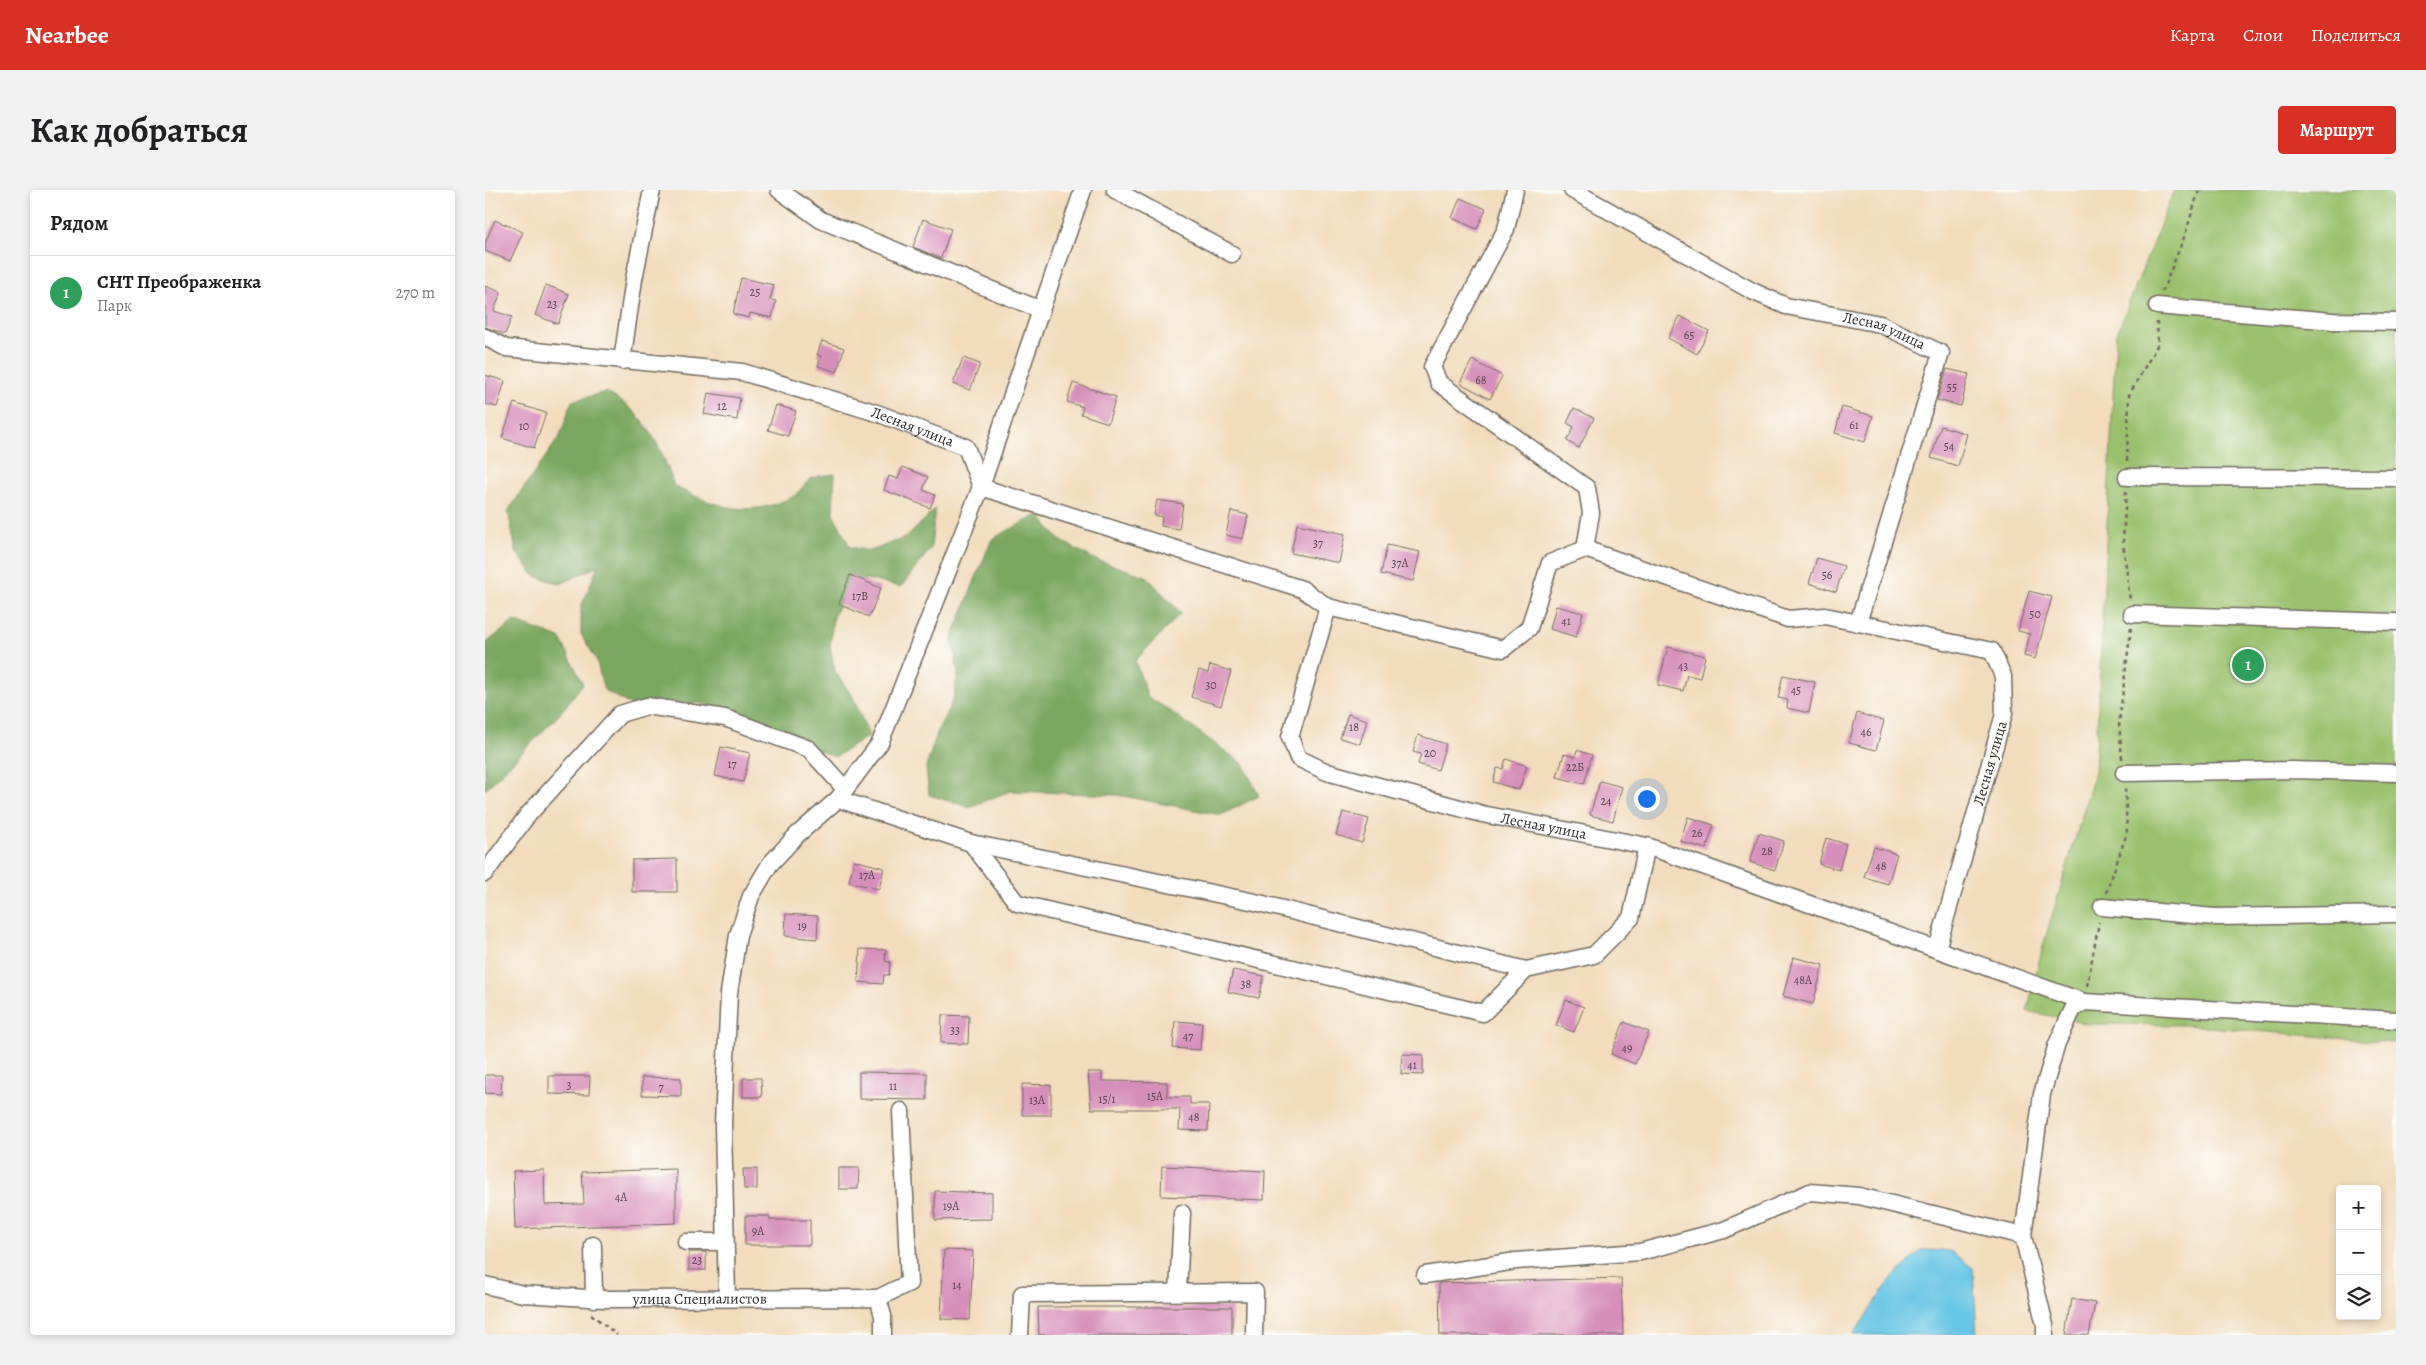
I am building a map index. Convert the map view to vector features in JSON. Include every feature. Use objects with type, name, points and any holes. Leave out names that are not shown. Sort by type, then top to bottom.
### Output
[{"type":"street","points":[[622,361],[634,279],[652,190]]},
{"type":"street","points":[[779,190],[821,220],[1041,310]]},
{"type":"street","points":[[727,1298],[723,1124],[729,993],[738,935],[751,896],[770,864],[797,835],[841,794],[880,743],[981,487],[1083,190]]},
{"type":"street","points":[[1115,190],[1232,254]]},
{"type":"street","points":[[981,487],[1302,588],[1328,607],[1503,648],[1529,628],[1550,563],[1585,549],[1591,513],[1587,488],[1439,383],[1432,367],[1506,229],[1515,190]]},
{"type":"street","name":"Лесная улица","points":[[1572,190],[1752,291],[1787,306],[1880,324],[1941,353],[1858,623]]},
{"type":"street","points":[[2157,306],[2333,320],[2396,322]]},
{"type":"street","name":"Лесная улица","points":[[485,337],[507,348],[742,372],[877,413],[966,447],[981,487]]},
{"type":"street","points":[[2127,477],[2396,478]]},
{"type":"street","name":"Лесная улица","points":[[1585,549],[1788,618],[1825,616],[1992,651],[2003,676],[2004,714],[1937,949]]},
{"type":"street","name":"Лесная улица","points":[[1328,607],[1290,737],[1298,758],[1327,772],[1483,814],[1647,846],[2083,1002],[2396,1020]]},
{"type":"street","points":[[2132,614],[2396,622]]},
{"type":"street","points":[[485,873],[527,816],[620,714],[647,706],[725,718],[809,749],[841,794],[971,843],[1255,902],[1527,970],[1594,955],[1631,918],[1647,846]]},
{"type":"street","points":[[2124,772],[2293,770],[2396,773]]},
{"type":"street","points":[[971,843],[1017,903],[1483,1013],[1527,970]]},
{"type":"street","points":[[2102,906],[2215,917],[2396,914]]},
{"type":"street","points":[[2045,1335],[2045,1325],[2023,1236],[2043,1094],[2057,1044],[2073,1009],[2083,1002]]},
{"type":"street","points":[[883,1335],[883,1316],[878,1298],[909,1283],[901,1111]]},
{"type":"street","points":[[1425,1275],[1516,1261],[1640,1252],[1723,1230],[1810,1192],[1859,1196],[2023,1236]]},
{"type":"street","points":[[1178,1292],[1182,1212]]},
{"type":"street","points":[[687,1242],[725,1242]]},
{"type":"street","points":[[593,1245],[594,1299]]},
{"type":"street","name":"улица Специалистов","points":[[485,1285],[523,1294],[594,1299],[878,1298]]},
{"type":"street","points":[[1020,1335],[1022,1294],[1255,1292],[1254,1335]]},
{"type":"path","points":[[2083,1002],[2102,906],[2127,834],[2119,722],[2132,614],[2123,542],[2129,395],[2158,344],[2157,306],[2185,235],[2199,190]]},
{"type":"green space","points":[[2174,190],[2396,190],[2396,1043],[2186,1025],[2088,1024],[2027,1011],[2041,953],[2095,772],[2116,336]]},
{"type":"green space","points":[[606,392],[629,407],[646,426],[663,456],[674,486],[718,505],[732,508],[761,508],[792,497],[812,478],[835,474],[833,513],[850,547],[870,551],[907,537],[935,509],[931,548],[901,587],[866,579],[844,593],[833,617],[830,647],[835,671],[854,699],[869,736],[835,757],[737,719],[703,703],[632,706],[604,690],[596,659],[581,634],[581,607],[598,566],[560,584],[535,576],[516,552],[508,511],[560,436],[572,401]]},
{"type":"green space","points":[[1039,514],[1058,539],[1096,560],[1146,576],[1181,613],[1135,661],[1148,697],[1243,764],[1259,796],[1221,815],[1117,795],[1010,791],[969,807],[929,795],[926,767],[938,730],[953,700],[958,673],[952,639],[975,580],[992,539]]},
{"type":"green space","points":[[514,621],[560,638],[583,684],[558,716],[485,790],[485,644]]},
{"type":"water","points":[[1922,1250],[1950,1251],[1973,1268],[1977,1335],[1853,1335],[1892,1278]]},
{"type":"building","points":[[1460,198],[1486,209],[1477,229],[1452,218]]},
{"type":"building","points":[[923,219],[951,229],[941,258],[913,247]]},
{"type":"building","points":[[495,220],[523,232],[510,261],[485,251],[485,243]]},
{"type":"building","points":[[741,278],[774,285],[770,300],[776,301],[772,318],[750,313],[749,318],[733,314]]},
{"type":"building","points":[[546,285],[569,294],[558,324],[535,315]]},
{"type":"building","points":[[485,286],[501,292],[494,311],[512,317],[505,334],[485,327]]},
{"type":"building","points":[[1680,316],[1709,331],[1697,354],[1668,338]]},
{"type":"building","points":[[822,341],[844,348],[837,372],[818,366],[821,356],[817,355]]},
{"type":"building","points":[[963,358],[980,364],[970,390],[953,384]]},
{"type":"building","points":[[1472,360],[1502,376],[1490,399],[1460,383]]},
{"type":"building","points":[[1947,369],[1969,374],[1961,406],[1937,400]]},
{"type":"building","points":[[485,375],[505,381],[497,407],[485,404]]},
{"type":"building","points":[[1073,383],[1116,397],[1108,423],[1081,414],[1083,407],[1067,402]]},
{"type":"building","points":[[708,393],[740,398],[737,420],[704,414]]},
{"type":"building","points":[[514,403],[546,413],[534,448],[502,438]]},
{"type":"building","points":[[776,405],[796,411],[788,436],[768,430]]},
{"type":"building","points":[[1842,407],[1873,416],[1865,442],[1835,433]]},
{"type":"building","points":[[1574,408],[1594,418],[1579,448],[1567,441],[1574,427],[1567,423]]},
{"type":"building","points":[[1941,426],[1967,434],[1958,466],[1931,458]]},
{"type":"building","points":[[903,467],[928,477],[923,490],[935,495],[930,508],[884,490],[889,476],[898,479]]},
{"type":"building","points":[[1157,500],[1183,504],[1179,529],[1161,526],[1162,517],[1154,515]]},
{"type":"building","points":[[1231,511],[1248,515],[1243,539],[1226,535]]},
{"type":"building","points":[[1297,524],[1345,534],[1339,563],[1291,553]]},
{"type":"building","points":[[1387,545],[1420,552],[1413,581],[1381,574]]},
{"type":"building","points":[[1817,558],[1844,566],[1836,592],[1809,583]]},
{"type":"building","points":[[850,575],[881,588],[869,617],[839,604]]},
{"type":"building","points":[[2029,591],[2052,597],[2035,659],[2024,656],[2030,634],[2018,631]]},
{"type":"building","points":[[1556,606],[1583,613],[1576,637],[1550,629]]},
{"type":"building","points":[[1668,647],[1705,656],[1700,678],[1687,675],[1683,691],[1658,685]]},
{"type":"building","points":[[1210,665],[1231,671],[1221,706],[1191,697],[1199,670],[1208,673]]},
{"type":"building","points":[[1783,675],[1815,682],[1809,713],[1787,708],[1788,700],[1778,698]]},
{"type":"building","points":[[1857,713],[1884,721],[1876,750],[1849,743]]},
{"type":"building","points":[[1348,714],[1367,720],[1360,744],[1340,738]]},
{"type":"building","points":[[1418,735],[1446,744],[1438,770],[1418,764],[1421,754],[1413,752]]},
{"type":"building","points":[[721,747],[750,753],[743,782],[715,776]]},
{"type":"building","points":[[1577,750],[1592,755],[1584,784],[1557,777],[1564,754],[1575,757]]},
{"type":"building","points":[[1506,759],[1527,766],[1519,790],[1493,782],[1497,768],[1503,769]]},
{"type":"building","points":[[1600,781],[1622,787],[1613,821],[1590,815]]},
{"type":"building","points":[[1343,812],[1369,819],[1362,843],[1336,835]]},
{"type":"building","points":[[1688,817],[1714,825],[1706,849],[1680,841]]},
{"type":"building","points":[[1759,833],[1784,841],[1775,870],[1750,862]]},
{"type":"building","points":[[1826,838],[1846,844],[1839,870],[1819,864]]},
{"type":"building","points":[[1874,847],[1897,854],[1888,884],[1864,877]]},
{"type":"building","points":[[677,859],[677,892],[632,892],[632,860]]},
{"type":"building","points":[[854,860],[884,868],[879,889],[849,882]]},
{"type":"building","points":[[786,914],[818,916],[817,939],[785,936]]},
{"type":"building","points":[[860,949],[886,950],[885,961],[890,962],[889,975],[884,975],[883,984],[858,982]]},
{"type":"building","points":[[1793,957],[1823,965],[1813,1004],[1783,996]]},
{"type":"building","points":[[1233,970],[1264,976],[1259,998],[1228,992]]},
{"type":"building","points":[[1566,1000],[1584,1007],[1574,1032],[1556,1025]]},
{"type":"building","points":[[942,1015],[969,1016],[968,1044],[941,1043]]},
{"type":"building","points":[[1175,1021],[1202,1023],[1200,1050],[1173,1048]]},
{"type":"building","points":[[1624,1022],[1649,1032],[1635,1064],[1611,1054]]},
{"type":"building","points":[[1402,1054],[1423,1055],[1423,1075],[1401,1074]]},
{"type":"building","points":[[859,1072],[927,1073],[927,1100],[859,1099]]},
{"type":"building","points":[[1088,1072],[1102,1072],[1102,1081],[1167,1082],[1167,1097],[1190,1097],[1190,1104],[1209,1104],[1208,1131],[1179,1130],[1180,1109],[1091,1109]]},
{"type":"building","points":[[485,1075],[502,1075],[501,1094],[485,1093]]},
{"type":"building","points":[[549,1076],[590,1076],[589,1095],[549,1094]]},
{"type":"building","points":[[642,1077],[681,1078],[681,1096],[642,1095]]},
{"type":"building","points":[[743,1078],[761,1078],[762,1097],[743,1097]]},
{"type":"building","points":[[1022,1084],[1051,1085],[1051,1115],[1022,1115]]},
{"type":"building","points":[[1162,1166],[1265,1171],[1264,1200],[1161,1196]]},
{"type":"building","points":[[839,1168],[859,1168],[858,1189],[839,1189]]},
{"type":"building","points":[[676,1169],[676,1223],[515,1229],[513,1171],[544,1170],[545,1205],[584,1204],[582,1172]]},
{"type":"building","points":[[743,1169],[757,1169],[757,1189],[744,1189]]},
{"type":"building","points":[[935,1191],[992,1193],[992,1219],[935,1220]]},
{"type":"building","points":[[745,1216],[770,1216],[770,1220],[810,1220],[810,1245],[745,1245]]},
{"type":"building","points":[[944,1250],[973,1251],[970,1320],[941,1319]]},
{"type":"building","points":[[689,1252],[706,1252],[706,1270],[689,1270]]},
{"type":"building","points":[[1621,1278],[1623,1335],[1440,1335],[1439,1283]]},
{"type":"building","points":[[2072,1299],[2095,1303],[2089,1335],[2066,1335]]},
{"type":"building","points":[[1038,1307],[1232,1307],[1232,1335],[1039,1335]]},
{"type":"place","name":"СНТ Преображенка","points":[[2248,665]]}]
